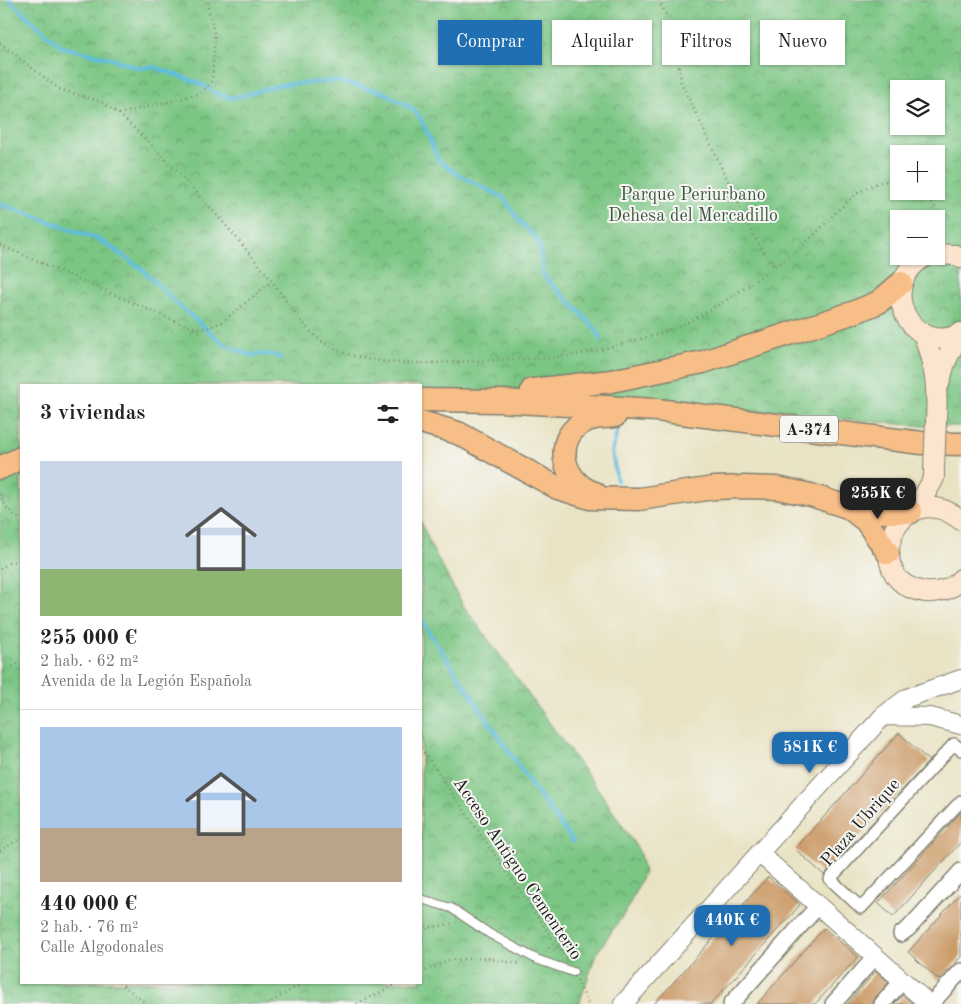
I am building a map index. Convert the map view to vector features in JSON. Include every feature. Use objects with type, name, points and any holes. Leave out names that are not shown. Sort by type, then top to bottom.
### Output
[{"type":"main road","points":[[912,265],[907,271],[901,284],[900,298],[903,312],[911,324],[923,334],[933,361],[938,387]]},
{"type":"main road","points":[[431,400],[483,391],[583,385],[703,362],[855,312],[879,302],[901,284]]},
{"type":"main road","points":[[923,334],[946,338],[959,334]]},
{"type":"main road","points":[[888,553],[889,540],[893,529],[901,519],[914,511],[934,474],[938,387],[945,363],[959,334]]},
{"type":"main road","name":"A-374","points":[[431,400],[591,405],[657,410],[914,442],[961,444]]},
{"type":"main road","points":[[605,498],[586,490],[576,483],[569,473],[565,462],[565,449],[569,437],[576,427],[592,418],[657,410]]},
{"type":"main road","points":[[422,422],[458,433],[558,488],[590,498],[639,499],[714,488],[777,488],[879,512],[914,511],[926,508],[955,514]]},
{"type":"main road","points":[[0,468],[20,458]]},
{"type":"main road","points":[[934,474],[955,514]]},
{"type":"main road","points":[[847,506],[866,521],[888,553],[894,571],[907,586],[919,591],[932,593],[956,588]]},
{"type":"street","points":[[623,1004],[883,716],[907,698],[961,679]]},
{"type":"street","points":[[883,716],[930,717],[961,725]]},
{"type":"street","name":"Plaza Ubrique","points":[[961,750],[954,744],[830,879],[862,908],[961,800]]},
{"type":"street","points":[[760,853],[930,1004],[961,970]]},
{"type":"street","points":[[901,934],[909,928],[961,871]]},
{"type":"street","points":[[731,1004],[818,906]]},
{"type":"street","points":[[833,1004],[876,957]]},
{"type":"street","points":[[882,1004],[904,980]]},
{"type":"lane","points":[[422,900],[451,908],[536,959],[573,972]]},
{"type":"path","points":[[119,114],[198,94],[207,88],[212,80],[215,36],[208,8],[208,0]]},
{"type":"path","points":[[660,0],[675,34],[681,82],[754,236],[774,267]]},
{"type":"path","points":[[0,43],[59,89],[102,102],[119,114],[151,144],[272,281],[312,334],[324,343],[342,352],[374,359],[420,363],[567,356],[659,334],[736,295],[800,249],[858,193],[873,184],[890,183]]},
{"type":"path","points":[[0,245],[187,326],[205,329],[222,322],[272,281]]},
{"type":"path","points":[[0,494],[7,508],[20,521]]},
{"type":"path","points":[[0,569],[20,560]]},
{"type":"path","points":[[0,675],[20,663]]},
{"type":"path","name":"Acceso Antiguo Cementerio","points":[[422,749],[554,941],[573,972],[588,1004]]},
{"type":"path","points":[[0,851],[20,839]]},
{"type":"path","points":[[422,929],[448,923],[475,924]]},
{"type":"path","points":[[422,973],[448,960],[487,958],[526,964],[536,959],[554,941]]},
{"type":"path","points":[[122,984],[147,1004]]},
{"type":"path","points":[[267,1004],[302,984]]},
{"type":"path","points":[[357,1004],[397,984]]},
{"type":"green space","name":"Parque Periurbano Dehesa del Mercadillo","points":[[0,0],[961,0],[961,426],[923,426],[797,415],[422,393],[422,384],[20,384],[20,984],[422,984],[422,523],[432,548],[463,605],[602,795],[639,851],[644,872],[639,884],[626,911],[596,954],[579,1004],[0,1004]]},
{"type":"building","points":[[899,733],[929,761],[824,875],[795,849]]},
{"type":"building","points":[[961,812],[961,842],[893,917],[878,903]]},
{"type":"building","points":[[768,877],[800,905],[711,1004],[654,1004]]},
{"type":"building","points":[[961,893],[961,957],[939,980],[908,952]]},
{"type":"building","points":[[824,928],[858,957],[815,1004],[757,1004]]},
{"type":"building","points":[[876,971],[889,982],[875,998],[873,1004],[847,1004]]},
{"type":"building","points":[[903,995],[913,1004],[894,1004]]},
{"type":"waterway","points":[[9,0],[62,47],[106,57],[139,68],[154,67],[199,83],[217,94],[233,98],[279,85],[336,81],[383,92],[411,108],[420,117],[439,161],[459,175],[504,198],[519,221],[534,236],[540,247],[543,274],[598,332],[601,340]]},
{"type":"waterway","points":[[0,204],[100,240],[142,269],[177,304],[225,345],[250,355],[271,354],[281,358]]},
{"type":"waterway","points":[[617,481],[612,451],[618,429]]},
{"type":"waterway","points":[[422,621],[532,786],[573,841]]}]
